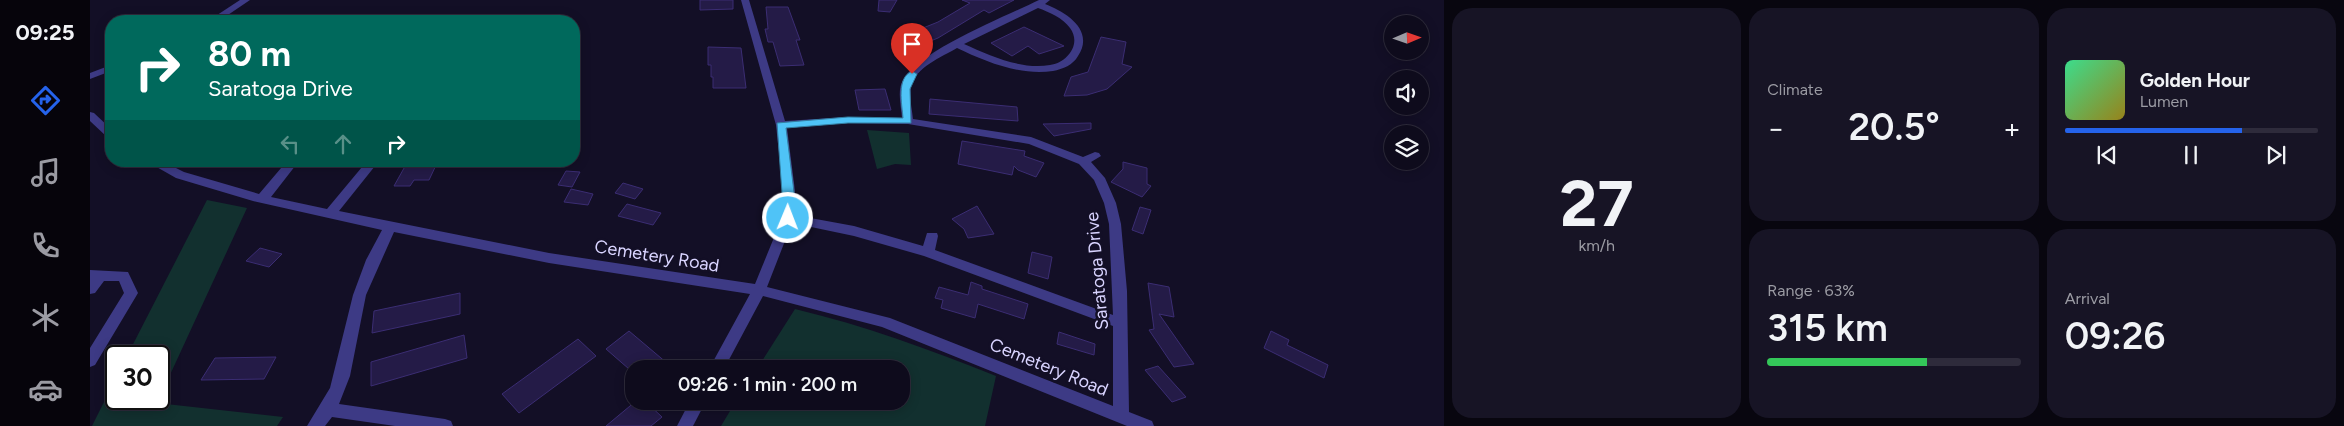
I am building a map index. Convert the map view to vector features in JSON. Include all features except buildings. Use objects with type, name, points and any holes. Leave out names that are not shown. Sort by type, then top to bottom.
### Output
[{"type":"street","points":[[222,15],[246,0]]},
{"type":"street","points":[[721,360],[759,290],[788,218],[788,192],[781,125],[745,0]]},
{"type":"street","points":[[908,121],[905,89],[908,80],[921,65],[956,44],[1043,2],[1066,17],[1077,33],[1079,43],[1075,54],[1064,64],[1050,67],[1019,67],[986,58],[956,44]]},
{"type":"street","points":[[90,76],[105,70]]},
{"type":"street","points":[[90,115],[105,129]]},
{"type":"street","name":"Saratoga Drive","points":[[781,125],[848,120],[908,121],[1030,141],[1069,154],[1083,161],[1098,178],[1110,203],[1115,224],[1120,323],[1121,416]]},
{"type":"street","points":[[1083,161],[1095,156]]},
{"type":"street","name":"Cemetery Road","points":[[164,167],[180,175],[262,199],[390,227],[549,258],[759,290],[884,322],[1146,426]]},
{"type":"street","points":[[262,199],[288,167]]},
{"type":"street","points":[[330,214],[368,167]]},
{"type":"street","points":[[788,218],[854,231],[928,252],[1120,323]]},
{"type":"street","points":[[315,426],[336,394],[347,363],[353,319],[371,262],[390,227]]},
{"type":"street","points":[[928,252],[932,236]]},
{"type":"street","points":[[90,289],[95,276],[123,276],[131,293],[90,361]]},
{"type":"street","points":[[327,409],[445,426]]},
{"type":"street","points":[[685,426],[693,410]]},
{"type":"green space","points":[[867,130],[909,133],[911,165],[895,164],[877,169]]},
{"type":"green space","points":[[207,200],[247,208],[170,375],[170,345],[133,345]]},
{"type":"green space","points":[[795,309],[897,339],[996,376],[985,426],[721,426],[731,410],[910,410],[910,360],[763,360]]},
{"type":"green space","points":[[105,400],[105,410],[170,410],[170,404],[283,417],[277,426],[92,426]]},
{"type":"route","points":[[788,218],[788,192],[781,125],[848,120],[908,121],[905,89],[912,74]]}]
